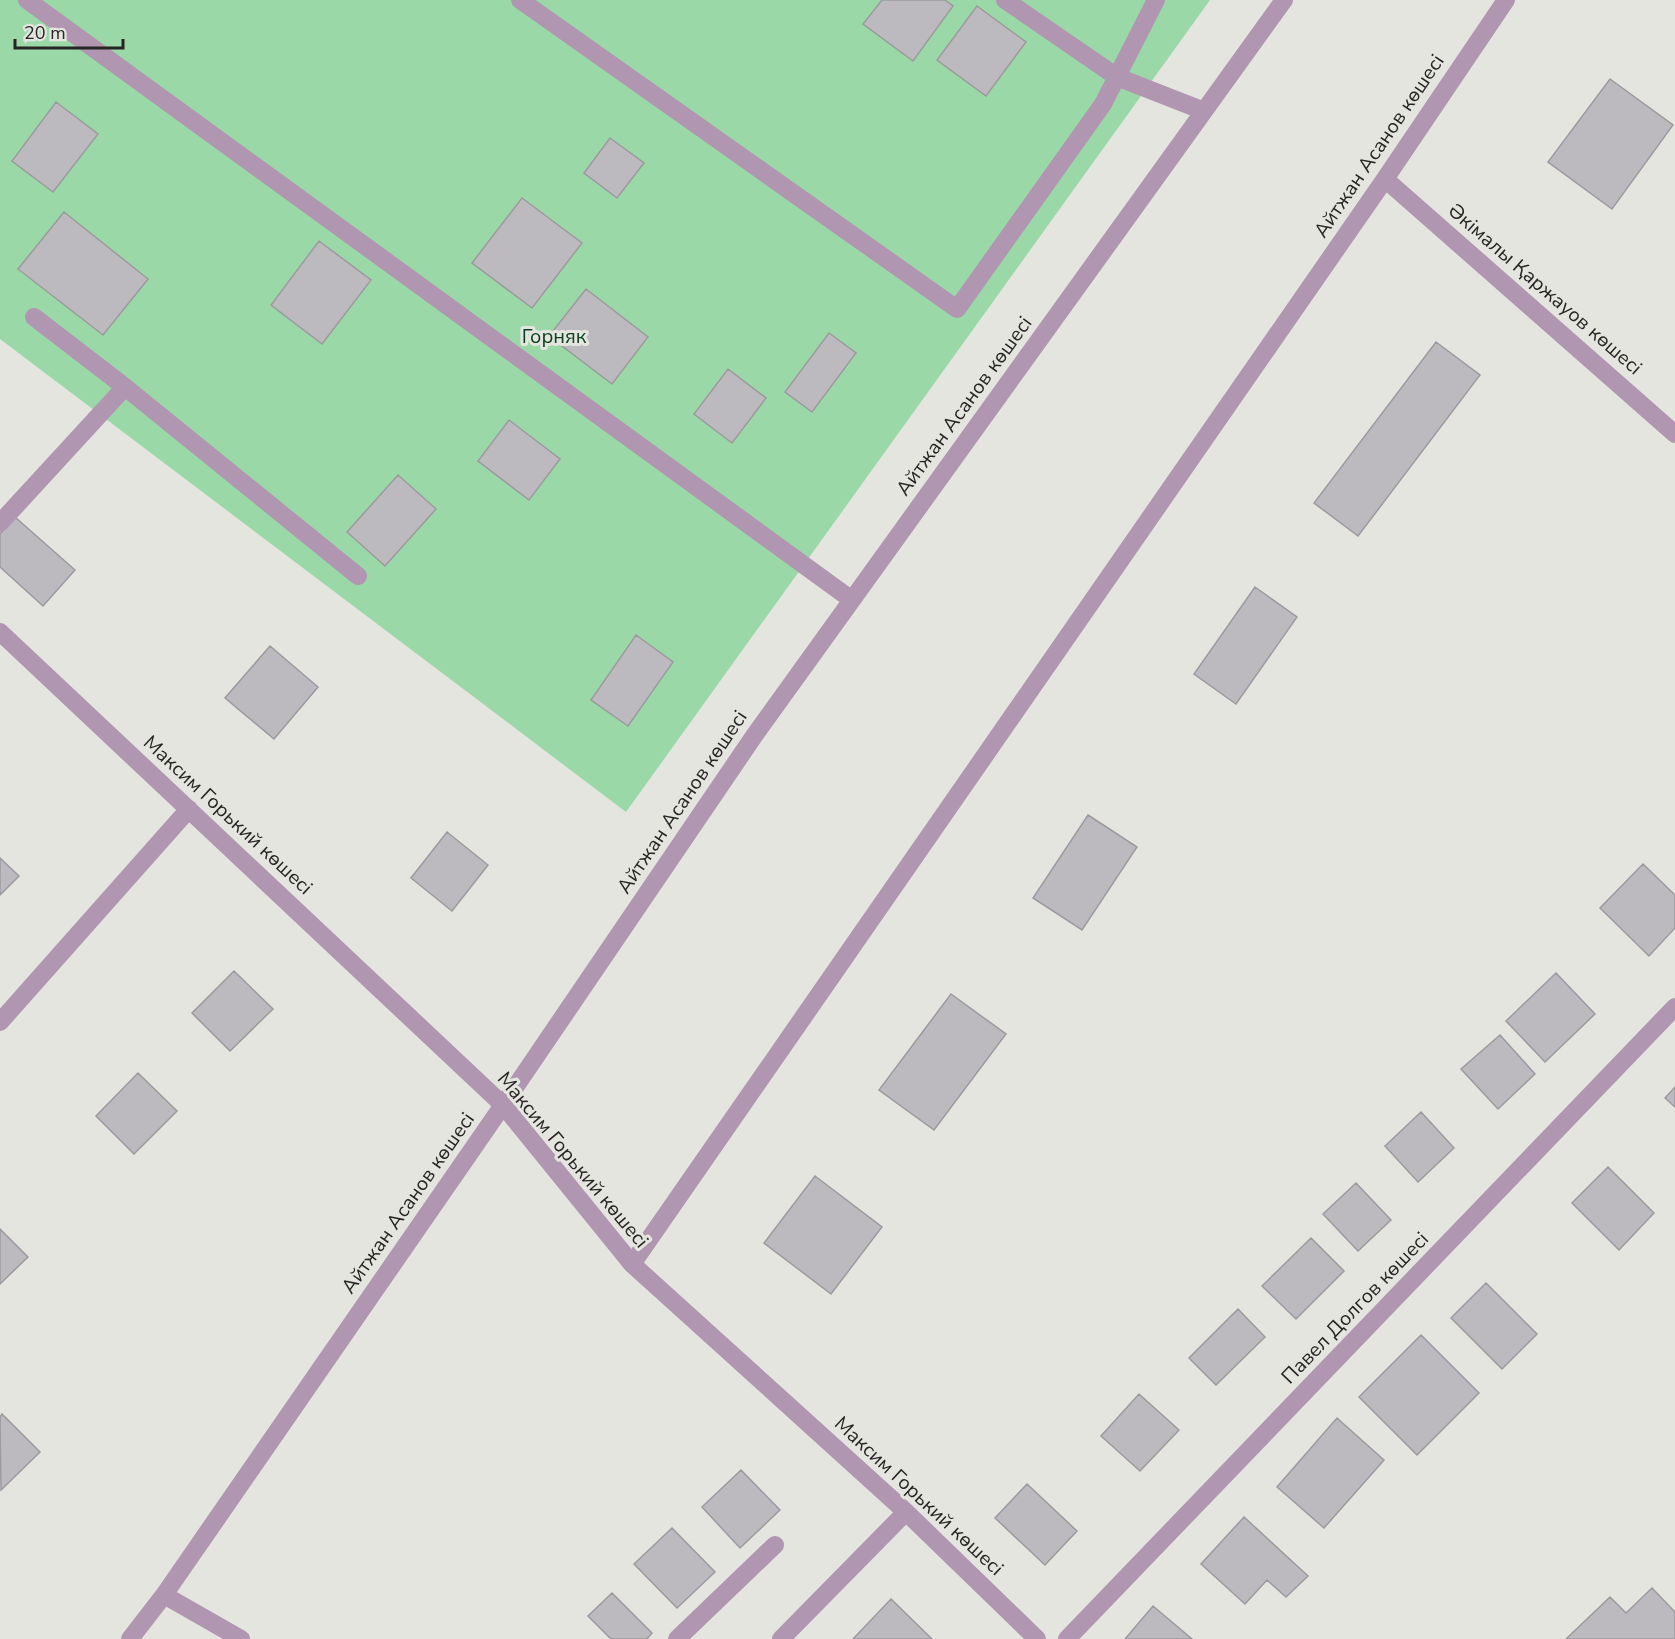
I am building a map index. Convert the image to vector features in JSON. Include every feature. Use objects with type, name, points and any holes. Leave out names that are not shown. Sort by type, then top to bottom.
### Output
[{"type":"street","points":[[27,0],[852,600]]},
{"type":"street","points":[[520,0],[957,309],[1103,104],[1156,0]]},
{"type":"street","points":[[1005,0],[1117,76],[1204,111]]},
{"type":"street","name":"Айтжан Асанов көшесі","points":[[130,1639],[164,1595],[503,1105],[754,736],[1284,0]]},
{"type":"street","name":"Айтжан Асанов көшесі","points":[[632,1264],[1506,0]]},
{"type":"street","name":"Әкімалы Қаржауов көшесі","points":[[1384,179],[1675,434]]},
{"type":"street","points":[[34,317],[125,387],[358,576]]},
{"type":"street","points":[[0,523],[125,387]]},
{"type":"street","name":"Максим Горький көшесі","points":[[0,632],[503,1105],[632,1264],[906,1512],[1037,1639]]},
{"type":"street","points":[[0,1022],[189,809]]},
{"type":"street","name":"Павел Долгов көшесі","points":[[1067,1639],[1675,1007]]},
{"type":"street","points":[[781,1639],[906,1512]]},
{"type":"street","points":[[677,1639],[775,1545]]},
{"type":"street","points":[[164,1595],[241,1639]]},
{"type":"green space","name":"Горняк","points":[[0,0],[1210,0],[626,812],[0,339]]},
{"type":"building","points":[[882,0],[945,0],[953,6],[913,61],[863,24]]},
{"type":"building","points":[[977,6],[1026,42],[986,96],[937,60]]},
{"type":"building","points":[[1610,79],[1673,125],[1612,209],[1548,162]]},
{"type":"building","points":[[56,102],[98,134],[53,192],[12,161]]},
{"type":"building","points":[[610,138],[644,163],[617,198],[584,173]]},
{"type":"building","points":[[522,198],[582,243],[532,308],[472,263]]},
{"type":"building","points":[[64,212],[148,279],[103,335],[18,269]]},
{"type":"building","points":[[319,241],[371,280],[322,344],[271,305]]},
{"type":"building","points":[[586,289],[648,337],[612,384],[549,336]]},
{"type":"building","points":[[829,333],[856,353],[812,412],[785,392]]},
{"type":"building","points":[[1436,342],[1480,375],[1358,536],[1314,503]]},
{"type":"building","points":[[728,369],[766,398],[732,443],[694,414]]},
{"type":"building","points":[[509,420],[560,459],[529,500],[478,461]]},
{"type":"building","points":[[398,475],[436,509],[385,566],[347,532]]},
{"type":"building","points":[[15,517],[75,570],[43,606],[0,567],[0,534]]},
{"type":"building","points":[[1255,587],[1297,617],[1236,704],[1194,674]]},
{"type":"building","points":[[636,635],[673,662],[628,726],[591,700]]},
{"type":"building","points":[[270,646],[318,687],[274,739],[225,698]]},
{"type":"building","points":[[1088,815],[1137,847],[1082,930],[1033,898]]},
{"type":"building","points":[[447,832],[488,865],[452,911],[411,878]]},
{"type":"building","points":[[0,858],[19,876],[0,895]]},
{"type":"building","points":[[1643,864],[1675,895],[1675,928],[1649,956],[1600,908]]},
{"type":"building","points":[[234,971],[273,1009],[230,1051],[192,1013]]},
{"type":"building","points":[[1556,973],[1595,1014],[1545,1062],[1506,1021]]},
{"type":"building","points":[[951,994],[1006,1034],[934,1130],[879,1090]]},
{"type":"building","points":[[1500,1035],[1535,1074],[1498,1109],[1461,1069]]},
{"type":"building","points":[[138,1073],[177,1111],[134,1154],[96,1116]]},
{"type":"building","points":[[1675,1087],[1675,1107],[1665,1098]]},
{"type":"building","points":[[1421,1112],[1454,1148],[1418,1182],[1385,1146]]},
{"type":"building","points":[[1608,1167],[1654,1213],[1619,1250],[1572,1203]]},
{"type":"building","points":[[815,1176],[882,1227],[831,1294],[764,1243]]},
{"type":"building","points":[[1356,1183],[1391,1220],[1358,1251],[1323,1214]]},
{"type":"building","points":[[0,1229],[28,1257],[0,1284]]},
{"type":"building","points":[[1311,1238],[1344,1271],[1296,1319],[1262,1286]]},
{"type":"building","points":[[1486,1283],[1537,1334],[1502,1369],[1451,1318]]},
{"type":"building","points":[[1238,1309],[1265,1337],[1216,1385],[1189,1358]]},
{"type":"building","points":[[1421,1335],[1479,1393],[1417,1455],[1359,1397]]},
{"type":"building","points":[[1139,1394],[1179,1430],[1140,1471],[1101,1436]]},
{"type":"building","points":[[2,1414],[40,1452],[1,1490],[0,1417]]},
{"type":"building","points":[[1337,1418],[1384,1460],[1324,1528],[1277,1487]]},
{"type":"building","points":[[741,1470],[780,1510],[740,1548],[702,1507]]},
{"type":"building","points":[[1027,1484],[1077,1531],[1045,1565],[995,1518]]},
{"type":"building","points":[[1244,1517],[1308,1576],[1286,1597],[1267,1580],[1245,1604],[1201,1564]]},
{"type":"building","points":[[672,1528],[715,1572],[677,1608],[634,1564]]},
{"type":"building","points":[[1652,1588],[1675,1612],[1675,1639],[1566,1639],[1610,1597],[1626,1613]]},
{"type":"building","points":[[612,1593],[652,1633],[647,1639],[611,1639],[588,1616]]},
{"type":"building","points":[[891,1599],[932,1639],[853,1639]]},
{"type":"building","points":[[1153,1606],[1192,1639],[1125,1639]]}]
